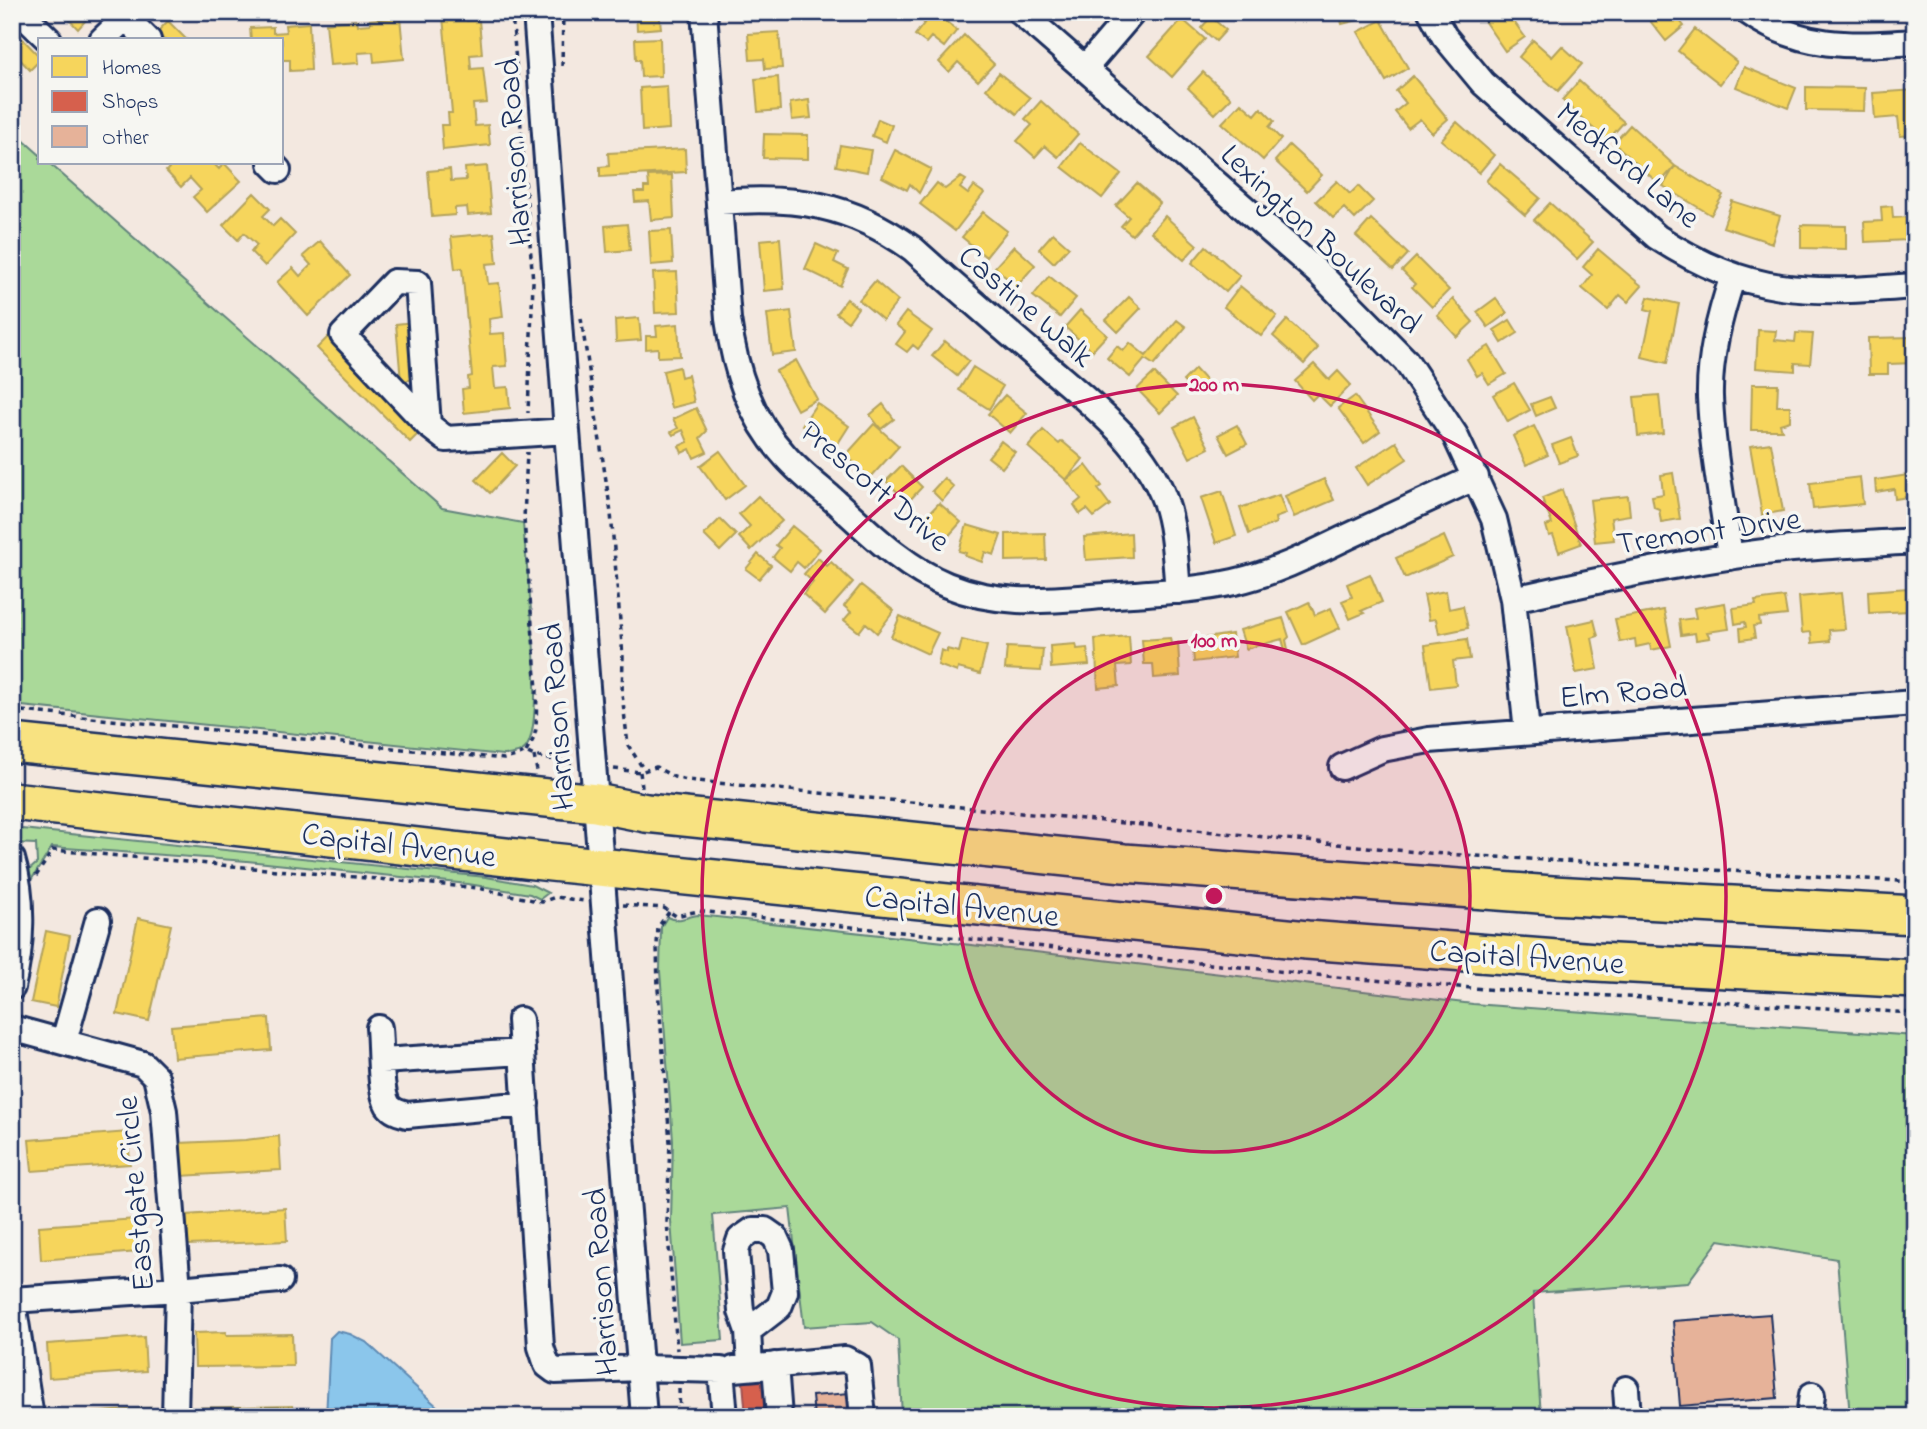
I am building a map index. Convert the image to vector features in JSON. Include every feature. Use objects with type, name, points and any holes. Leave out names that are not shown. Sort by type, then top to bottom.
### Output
[{"type":"highway","name":"Capital Avenue","points":[[12,743],[596,803],[646,813],[1124,863],[1538,894],[1915,915]]},
{"type":"highway","name":"Capital Avenue","points":[[12,801],[601,867],[1307,940],[1595,962],[1915,979]]},
{"type":"street","points":[[20,12],[47,38]]},
{"type":"street","name":"Harrison Road","points":[[536,12],[566,431],[644,1417]]},
{"type":"street","name":"Prescott Drive","points":[[705,12],[732,351],[743,387],[771,440],[788,460],[880,541],[924,573],[945,584],[998,600],[1040,601],[1206,588],[1268,573],[1476,477]]},
{"type":"street","name":"Lexington Boulevard","points":[[1020,12],[1321,275],[1406,361],[1455,435],[1494,519],[1513,599],[1527,732]]},
{"type":"street","points":[[1085,68],[1133,12]]},
{"type":"street","name":"Medford Lane","points":[[1431,12],[1444,36],[1482,83],[1657,237],[1685,254],[1733,276],[1776,287],[1810,291],[1915,286]]},
{"type":"street","points":[[1748,12],[1781,31],[1829,44],[1855,46],[1915,42]]},
{"type":"street","points":[[104,38],[128,15],[146,38]]},
{"type":"street","name":"Castine Walk","points":[[719,202],[774,199],[817,204],[866,220],[913,249],[1097,411],[1138,454],[1153,475],[1164,500],[1172,531],[1178,591]]},
{"type":"street","points":[[1730,557],[1710,397],[1718,332],[1733,276]]},
{"type":"street","points":[[428,425],[418,283],[394,282],[343,335],[428,425],[446,439],[566,431]]},
{"type":"street","name":"Tremont Drive","points":[[1513,599],[1730,557],[1792,549],[1915,541]]},
{"type":"street","name":"Elm Road","points":[[1342,767],[1382,749],[1429,740],[1915,703]]},
{"type":"street","points":[[12,859],[20,884],[15,929],[17,963],[12,986]]},
{"type":"street","points":[[64,1041],[98,920]]},
{"type":"street","points":[[520,1020],[541,1347],[547,1365],[555,1371],[640,1368],[721,1370],[845,1359],[858,1366],[863,1417]]},
{"type":"street","name":"Eastgate Circle","points":[[12,1028],[143,1063],[156,1077],[164,1111],[178,1289],[175,1417]]},
{"type":"street","points":[[379,1028],[383,1088],[387,1105],[395,1112],[407,1115],[526,1104]]},
{"type":"street","points":[[382,1061],[522,1052]]},
{"type":"street","points":[[31,1417],[12,1299],[280,1280]]},
{"type":"street","points":[[748,1331],[750,1367]]},
{"type":"street","points":[[775,1365],[779,1417]]},
{"type":"street","points":[[721,1370],[725,1417]]},
{"type":"street","points":[[1626,1390],[1628,1417]]},
{"type":"path","points":[[12,710],[504,759],[526,752],[536,729],[537,690],[524,519],[533,282],[512,12]]},
{"type":"path","points":[[562,73],[563,12]]},
{"type":"path","points":[[579,306],[611,513],[623,657],[622,694],[628,745],[642,771],[656,767],[674,777],[687,780],[1428,853],[1915,882]]},
{"type":"path","points":[[526,752],[534,756]]},
{"type":"path","points":[[31,884],[53,850],[478,888],[542,902],[555,897]]},
{"type":"path","points":[[664,908],[676,916],[698,911],[1336,977],[1484,989],[1915,1013]]},
{"type":"path","points":[[668,912],[658,927],[658,989],[670,1142],[667,1221],[680,1417]]},
{"type":"green space","points":[[12,130],[38,153],[38,164],[50,164],[442,508],[523,523],[533,639],[535,704],[527,746],[522,751],[503,755],[12,705]]},
{"type":"green space","points":[[12,828],[486,877],[532,885],[548,893],[540,899],[530,894],[468,884],[247,861],[52,847],[30,882],[26,882],[28,871],[37,863],[36,844],[12,843]]},
{"type":"green space","points":[[698,915],[1473,1004],[1915,1036],[1915,1417],[1850,1417],[1837,1259],[1719,1240],[1688,1282],[1533,1293],[1541,1417],[902,1417],[898,1340],[872,1322],[804,1327],[790,1208],[713,1215],[723,1340],[680,1343],[671,1221],[673,1140],[660,971],[661,927],[667,917],[679,919]]},
{"type":"water","points":[[337,1331],[366,1342],[449,1417],[326,1417],[330,1338]]},
{"type":"building: Homes","points":[[62,12],[93,12],[78,29]]},
{"type":"building: Homes","points":[[439,12],[466,12],[467,21],[479,20],[482,54],[470,55],[471,69],[483,68],[487,103],[473,104],[475,126],[488,125],[490,145],[443,150],[441,125],[449,125],[448,113],[452,113],[443,17],[440,17]]},
{"type":"building: Homes","points":[[636,12],[659,12],[661,28],[637,30]]},
{"type":"building: Homes","points":[[933,12],[957,30],[944,47],[931,37],[926,43],[915,35]]},
{"type":"building: Homes","points":[[1339,12],[1373,12],[1374,16],[1342,24]]},
{"type":"building: Homes","points":[[1478,12],[1507,12],[1525,37],[1505,51]]},
{"type":"building: Homes","points":[[1643,12],[1673,12],[1684,26],[1666,41]]},
{"type":"building: Homes","points":[[400,17],[404,59],[374,62],[373,52],[358,53],[359,63],[330,65],[326,23],[357,20],[358,25],[370,24],[370,20]]},
{"type":"building: Homes","points":[[1211,17],[1226,30],[1216,41],[1201,28]]},
{"type":"building: Homes","points":[[1182,19],[1205,39],[1172,77],[1149,56]]},
{"type":"building: Homes","points":[[1381,20],[1408,68],[1386,81],[1358,32]]},
{"type":"building: Homes","points":[[168,21],[185,38],[162,38],[157,32]]},
{"type":"building: Homes","points":[[309,23],[311,70],[290,71],[290,60],[284,60],[284,38],[251,38],[250,28],[273,27],[273,33],[286,32],[285,25]]},
{"type":"building: Homes","points":[[12,28],[38,55],[38,62],[30,70],[12,51]]},
{"type":"building: Homes","points":[[1695,29],[1737,62],[1720,84],[1678,51]]},
{"type":"building: Homes","points":[[779,32],[782,68],[765,69],[764,59],[750,60],[748,34]]},
{"type":"building: Homes","points":[[964,35],[994,64],[978,81],[958,62],[949,72],[939,62]]},
{"type":"building: Homes","points":[[660,38],[661,76],[641,77],[640,60],[636,60],[635,39]]},
{"type":"building: Homes","points":[[1533,40],[1552,57],[1562,46],[1582,64],[1558,91],[1519,57]]},
{"type":"building: Homes","points":[[1744,67],[1796,88],[1788,108],[1736,87]]},
{"type":"building: Homes","points":[[1203,72],[1231,98],[1215,114],[1188,88]]},
{"type":"building: Homes","points":[[999,73],[1030,98],[1017,114],[986,89]]},
{"type":"building: Homes","points":[[1413,76],[1448,119],[1432,133],[1420,119],[1408,128],[1395,112],[1406,103],[1396,91]]},
{"type":"building: Homes","points":[[778,77],[780,110],[758,112],[755,79]]},
{"type":"building: Homes","points":[[1579,81],[1624,122],[1607,141],[1562,100]]},
{"type":"building: Homes","points":[[667,86],[669,129],[642,131],[640,88]]},
{"type":"building: Homes","points":[[1806,87],[1865,88],[1864,111],[1806,110]]},
{"type":"building: Homes","points":[[1915,90],[1915,135],[1900,136],[1898,117],[1875,119],[1873,93]]},
{"type":"building: Homes","points":[[809,100],[811,118],[792,120],[790,103]]},
{"type":"building: Homes","points":[[1041,101],[1078,134],[1058,157],[1045,146],[1035,157],[1017,141],[1032,125],[1025,119]]},
{"type":"building: Homes","points":[[1241,103],[1255,115],[1261,108],[1274,121],[1269,127],[1281,139],[1263,160],[1222,123]]},
{"type":"building: Homes","points":[[878,119],[892,125],[886,142],[872,136]]},
{"type":"building: Homes","points":[[1457,122],[1494,155],[1479,173],[1441,140]]},
{"type":"building: Homes","points":[[1630,125],[1675,166],[1659,184],[1614,143]]},
{"type":"building: Homes","points":[[764,134],[808,135],[808,159],[763,158]]},
{"type":"building: Homes","points":[[1080,143],[1121,174],[1102,198],[1062,167]]},
{"type":"building: Homes","points":[[840,145],[871,150],[867,172],[836,166]]},
{"type":"building: Homes","points":[[1289,145],[1322,175],[1307,191],[1275,161]]},
{"type":"building: Homes","points":[[685,149],[686,172],[600,177],[600,167],[609,166],[608,153]]},
{"type":"building: Homes","points":[[895,150],[931,169],[919,193],[910,184],[907,190],[882,177]]},
{"type":"building: Homes","points":[[173,164],[214,164],[219,169],[225,164],[241,181],[207,212],[193,197],[201,190],[190,178],[181,187],[166,171]]},
{"type":"building: Homes","points":[[1500,164],[1540,198],[1525,215],[1486,181]]},
{"type":"building: Homes","points":[[487,166],[491,213],[468,215],[467,207],[455,208],[455,215],[432,217],[428,171],[450,169],[451,181],[466,180],[465,168]]},
{"type":"building: Homes","points":[[1675,166],[1723,195],[1711,215],[1663,186]]},
{"type":"building: Homes","points":[[672,175],[674,218],[651,220],[649,201],[635,202],[634,192],[644,192],[644,187],[649,187],[648,176]]},
{"type":"building: Homes","points":[[961,177],[966,180],[960,188],[968,194],[974,186],[984,193],[955,231],[920,204],[937,183],[945,189]]},
{"type":"building: Homes","points":[[1337,181],[1350,194],[1358,186],[1373,201],[1355,219],[1344,208],[1333,218],[1316,201]]},
{"type":"building: Homes","points":[[1137,183],[1160,203],[1132,235],[1121,226],[1129,217],[1116,206]]},
{"type":"building: Homes","points":[[254,193],[270,209],[263,216],[273,226],[280,219],[295,234],[265,266],[251,252],[257,245],[244,233],[238,240],[223,225]]},
{"type":"building: Homes","points":[[1732,201],[1780,216],[1772,243],[1723,227]]},
{"type":"building: Homes","points":[[1550,203],[1593,242],[1577,259],[1534,220]]},
{"type":"building: Homes","points":[[1892,206],[1893,218],[1907,217],[1908,240],[1865,242],[1864,222],[1882,221],[1881,207]]},
{"type":"building: Homes","points":[[983,212],[1007,231],[986,257],[962,237]]},
{"type":"building: Homes","points":[[1165,216],[1197,245],[1184,260],[1151,232]]},
{"type":"building: Homes","points":[[1371,219],[1408,254],[1393,270],[1356,236]]},
{"type":"building: Homes","points":[[627,224],[630,250],[607,252],[605,226]]},
{"type":"building: Homes","points":[[1801,225],[1846,226],[1846,249],[1801,248]]},
{"type":"building: Homes","points":[[671,230],[673,263],[651,265],[649,231]]},
{"type":"building: Homes","points":[[494,233],[497,263],[486,264],[488,284],[499,283],[503,317],[489,319],[490,334],[504,333],[507,366],[493,367],[495,388],[508,387],[510,408],[464,413],[462,389],[469,388],[468,377],[472,376],[462,268],[455,269],[451,237]]},
{"type":"building: Homes","points":[[1053,233],[1069,247],[1054,263],[1039,249]]},
{"type":"building: Homes","points":[[780,238],[784,289],[764,291],[760,240]]},
{"type":"building: Homes","points":[[320,241],[350,275],[308,316],[277,282],[293,268],[300,276],[311,265],[303,256]]},
{"type":"building: Homes","points":[[816,244],[838,254],[834,262],[848,269],[840,286],[805,269]]},
{"type":"building: Homes","points":[[1014,246],[1035,265],[1016,287],[995,267]]},
{"type":"building: Homes","points":[[1206,246],[1240,276],[1226,292],[1192,263]]},
{"type":"building: Homes","points":[[1598,249],[1642,286],[1628,302],[1620,295],[1608,310],[1582,288],[1592,275],[1583,267]]},
{"type":"building: Homes","points":[[1416,257],[1449,290],[1432,307],[1412,287],[1415,284],[1402,271]]},
{"type":"building: Homes","points":[[677,272],[679,312],[655,313],[653,273]]},
{"type":"building: Homes","points":[[1049,276],[1076,298],[1060,317],[1033,296]]},
{"type":"building: Homes","points":[[875,281],[898,301],[883,320],[859,300]]},
{"type":"building: Homes","points":[[1240,286],[1277,316],[1261,336],[1224,307]]},
{"type":"building: Homes","points":[[1129,297],[1141,308],[1118,332],[1106,320]]},
{"type":"building: Homes","points":[[1648,297],[1679,304],[1667,363],[1642,357],[1652,311],[1645,309]]},
{"type":"building: Homes","points":[[1496,298],[1507,313],[1488,327],[1477,312]]},
{"type":"building: Homes","points":[[847,299],[858,308],[848,322],[836,313]]},
{"type":"building: Homes","points":[[1453,299],[1473,322],[1457,337],[1437,315]]},
{"type":"building: Homes","points":[[1080,310],[1107,335],[1092,351],[1065,327]]},
{"type":"building: Homes","points":[[791,311],[796,352],[772,355],[767,314]]},
{"type":"building: Homes","points":[[906,312],[932,331],[918,349],[913,345],[907,352],[896,344],[905,332],[896,325]]},
{"type":"building: Homes","points":[[639,318],[641,340],[616,342],[615,320]]},
{"type":"building: Homes","points":[[1177,320],[1186,327],[1154,365],[1145,359],[1130,377],[1107,358],[1117,346],[1123,351],[1130,343],[1146,356]]},
{"type":"building: Homes","points":[[1287,320],[1318,348],[1304,364],[1273,336]]},
{"type":"building: Homes","points":[[1510,320],[1518,333],[1502,343],[1494,330]]},
{"type":"building: Homes","points":[[413,322],[418,379],[401,381],[396,324]]},
{"type":"building: Homes","points":[[678,324],[680,356],[658,357],[658,348],[646,349],[646,336],[657,336],[656,326]]},
{"type":"building: Homes","points":[[1758,330],[1776,331],[1775,340],[1795,342],[1796,333],[1813,334],[1810,364],[1795,363],[1795,371],[1756,368]]},
{"type":"building: Homes","points":[[328,337],[421,431],[410,442],[317,348]]},
{"type":"building: Homes","points":[[1915,337],[1915,363],[1888,364],[1888,374],[1869,374],[1868,338]]},
{"type":"building: Homes","points":[[945,341],[969,361],[957,376],[932,356]]},
{"type":"building: Homes","points":[[1489,346],[1506,374],[1489,384],[1482,373],[1477,376],[1467,359]]},
{"type":"building: Homes","points":[[796,360],[817,399],[797,410],[776,371]]},
{"type":"building: Homes","points":[[1314,364],[1329,380],[1338,371],[1351,385],[1330,406],[1318,394],[1312,400],[1295,381]]},
{"type":"building: Homes","points":[[679,367],[681,377],[688,375],[694,402],[671,408],[663,371]]},
{"type":"building: Homes","points":[[973,367],[1003,386],[989,409],[959,390]]},
{"type":"building: Homes","points":[[1195,369],[1207,382],[1195,394],[1183,381]]},
{"type":"building: Homes","points":[[1154,373],[1177,396],[1160,413],[1137,389]]},
{"type":"building: Homes","points":[[1514,383],[1530,410],[1508,422],[1493,395]]},
{"type":"building: Homes","points":[[1752,384],[1778,384],[1777,406],[1790,406],[1790,421],[1780,424],[1782,430],[1751,430]]},
{"type":"building: Homes","points":[[1005,395],[1027,413],[1010,433],[988,414]]},
{"type":"building: Homes","points":[[1659,395],[1663,433],[1638,436],[1634,397]]},
{"type":"building: Homes","points":[[1355,396],[1380,431],[1364,443],[1338,408]]},
{"type":"building: Homes","points":[[1550,397],[1555,408],[1536,416],[1531,404]]},
{"type":"building: Homes","points":[[817,403],[849,426],[835,448],[802,425]]},
{"type":"building: Homes","points":[[883,404],[894,419],[881,429],[870,415]]},
{"type":"building: Homes","points":[[696,408],[707,431],[700,438],[707,452],[694,458],[690,449],[682,453],[679,446],[688,442],[683,430],[673,435],[671,432],[678,428],[673,419]]},
{"type":"building: Homes","points":[[1193,417],[1209,448],[1190,458],[1174,427]]},
{"type":"building: Homes","points":[[874,424],[899,446],[870,478],[846,455]]},
{"type":"building: Homes","points":[[1237,425],[1247,444],[1228,454],[1218,435]]},
{"type":"building: Homes","points":[[1534,426],[1548,455],[1526,465],[1513,436]]},
{"type":"building: Homes","points":[[1043,430],[1059,444],[1062,441],[1083,459],[1066,480],[1028,447]]},
{"type":"building: Homes","points":[[1571,438],[1578,456],[1559,463],[1552,445]]},
{"type":"building: Homes","points":[[1001,441],[1015,452],[1002,468],[988,457]]},
{"type":"building: Homes","points":[[1396,442],[1407,459],[1367,485],[1356,468]]},
{"type":"building: Homes","points":[[1771,443],[1783,511],[1762,515],[1750,446]]},
{"type":"building: Homes","points":[[720,451],[745,485],[725,500],[700,466]]},
{"type":"building: Homes","points":[[502,453],[515,466],[490,493],[476,480]]},
{"type":"building: Homes","points":[[1086,465],[1102,486],[1098,489],[1110,505],[1094,517],[1087,509],[1080,514],[1074,505],[1081,499],[1066,480]]},
{"type":"building: Homes","points":[[901,466],[922,487],[908,502],[886,481]]},
{"type":"building: Homes","points":[[1673,473],[1680,519],[1661,522],[1659,509],[1654,507],[1652,496],[1663,494],[1661,475]]},
{"type":"building: Homes","points":[[1915,474],[1915,496],[1895,499],[1894,489],[1876,492],[1875,480]]},
{"type":"building: Homes","points":[[1860,477],[1863,504],[1813,509],[1810,483]]},
{"type":"building: Homes","points":[[944,478],[954,487],[942,501],[932,491]]},
{"type":"building: Homes","points":[[1324,479],[1334,500],[1294,517],[1285,496]]},
{"type":"building: Homes","points":[[1562,490],[1581,544],[1559,552],[1553,535],[1549,536],[1546,526],[1552,524],[1542,498]]},
{"type":"building: Homes","points":[[1222,491],[1236,536],[1216,543],[1201,498]]},
{"type":"building: Homes","points":[[1279,495],[1286,514],[1275,518],[1276,523],[1249,534],[1240,508]]},
{"type":"building: Homes","points":[[758,496],[782,521],[751,550],[739,537],[750,526],[739,514]]},
{"type":"building: Homes","points":[[1628,496],[1630,515],[1611,518],[1614,540],[1595,542],[1590,500]]},
{"type":"building: Homes","points":[[939,503],[961,522],[944,541],[922,521]]},
{"type":"building: Homes","points":[[720,519],[736,535],[720,551],[704,535]]},
{"type":"building: Homes","points":[[967,525],[1001,535],[994,555],[985,552],[982,562],[959,551]]},
{"type":"building: Homes","points":[[792,526],[820,549],[804,568],[797,562],[790,571],[773,557],[780,548],[776,545]]},
{"type":"building: Homes","points":[[1045,533],[1046,560],[1006,561],[1006,534]]},
{"type":"building: Homes","points":[[1131,533],[1132,557],[1086,560],[1084,537]]},
{"type":"building: Homes","points":[[1444,536],[1453,557],[1405,578],[1396,558]]},
{"type":"building: Homes","points":[[758,554],[771,565],[759,579],[746,569]]},
{"type":"building: Homes","points":[[818,558],[827,566],[831,562],[853,582],[825,614],[803,594],[813,582],[804,574]]},
{"type":"building: Homes","points":[[1370,574],[1382,602],[1350,619],[1342,601],[1352,597],[1347,584]]},
{"type":"building: Homes","points":[[861,585],[894,611],[877,633],[866,623],[859,632],[844,620],[851,612],[844,606]]},
{"type":"building: Homes","points":[[1908,588],[1910,611],[1869,613],[1868,591]]},
{"type":"building: Homes","points":[[1446,591],[1449,609],[1463,606],[1468,628],[1439,634],[1436,619],[1429,620],[1424,595]]},
{"type":"building: Homes","points":[[1841,593],[1845,629],[1829,630],[1830,641],[1812,643],[1811,632],[1802,633],[1799,597]]},
{"type":"building: Homes","points":[[1784,597],[1787,615],[1759,618],[1760,625],[1753,626],[1755,638],[1741,640],[1740,628],[1746,627],[1745,622],[1735,624],[1733,608],[1756,605],[1755,601]]},
{"type":"building: Homes","points":[[1309,602],[1315,615],[1331,608],[1340,628],[1303,645],[1288,612]]},
{"type":"building: Homes","points":[[1725,603],[1729,629],[1707,632],[1710,638],[1696,640],[1695,633],[1681,635],[1679,620],[1696,618],[1694,608]]},
{"type":"building: Homes","points":[[1664,610],[1671,646],[1651,650],[1650,644],[1636,647],[1635,639],[1620,642],[1615,619]]},
{"type":"building: Homes","points":[[900,616],[938,633],[928,654],[891,637]]},
{"type":"building: Homes","points":[[1283,618],[1289,637],[1286,640],[1288,649],[1285,650],[1282,639],[1246,649],[1240,630]]},
{"type":"building: Homes","points":[[1594,620],[1598,636],[1592,638],[1598,669],[1576,673],[1567,626]]},
{"type":"building: Homes","points":[[1232,634],[1235,657],[1194,662],[1192,640]]},
{"type":"building: Homes","points":[[1129,636],[1131,665],[1117,666],[1119,686],[1098,688],[1095,639]]},
{"type":"building: Homes","points":[[1170,638],[1171,644],[1178,643],[1180,676],[1154,678],[1153,664],[1144,664],[1142,640]]},
{"type":"building: Homes","points":[[1467,639],[1470,659],[1453,661],[1456,685],[1431,688],[1425,645]]},
{"type":"building: Homes","points":[[962,640],[987,646],[980,674],[958,668],[957,672],[938,665],[941,650],[959,652]]},
{"type":"building: Homes","points":[[1076,644],[1077,649],[1087,648],[1089,665],[1051,668],[1050,646]]},
{"type":"building: Homes","points":[[1007,647],[1043,649],[1041,671],[1005,669]]},
{"type":"building: Homes","points":[[138,918],[171,925],[149,1021],[117,1014]]},
{"type":"building: Homes","points":[[46,931],[70,936],[56,1007],[31,1002]]},
{"type":"building: Homes","points":[[269,1018],[271,1050],[174,1058],[171,1026]]},
{"type":"building: Homes","points":[[128,1132],[130,1164],[32,1171],[29,1140]]},
{"type":"building: Homes","points":[[279,1136],[281,1170],[181,1176],[179,1143]]},
{"type":"building: Homes","points":[[285,1208],[287,1241],[188,1245],[186,1215]]},
{"type":"building: Homes","points":[[136,1219],[138,1252],[41,1260],[39,1226]]},
{"type":"building: Homes","points":[[226,1332],[226,1335],[292,1334],[293,1366],[195,1367],[194,1333]]},
{"type":"building: Homes","points":[[144,1337],[146,1371],[49,1378],[47,1344]]},
{"type":"building: Homes","points":[[292,1406],[292,1417],[194,1417],[194,1408]]},
{"type":"building: Homes","points":[[151,1408],[152,1417],[52,1416]]},
{"type":"building: Shops","points":[[765,1381],[767,1417],[746,1417],[743,1382]]},
{"type":"building: Other","points":[[1770,1314],[1777,1398],[1680,1406],[1673,1321]]},
{"type":"building: Other","points":[[850,1393],[851,1417],[814,1417],[812,1396]]}]
